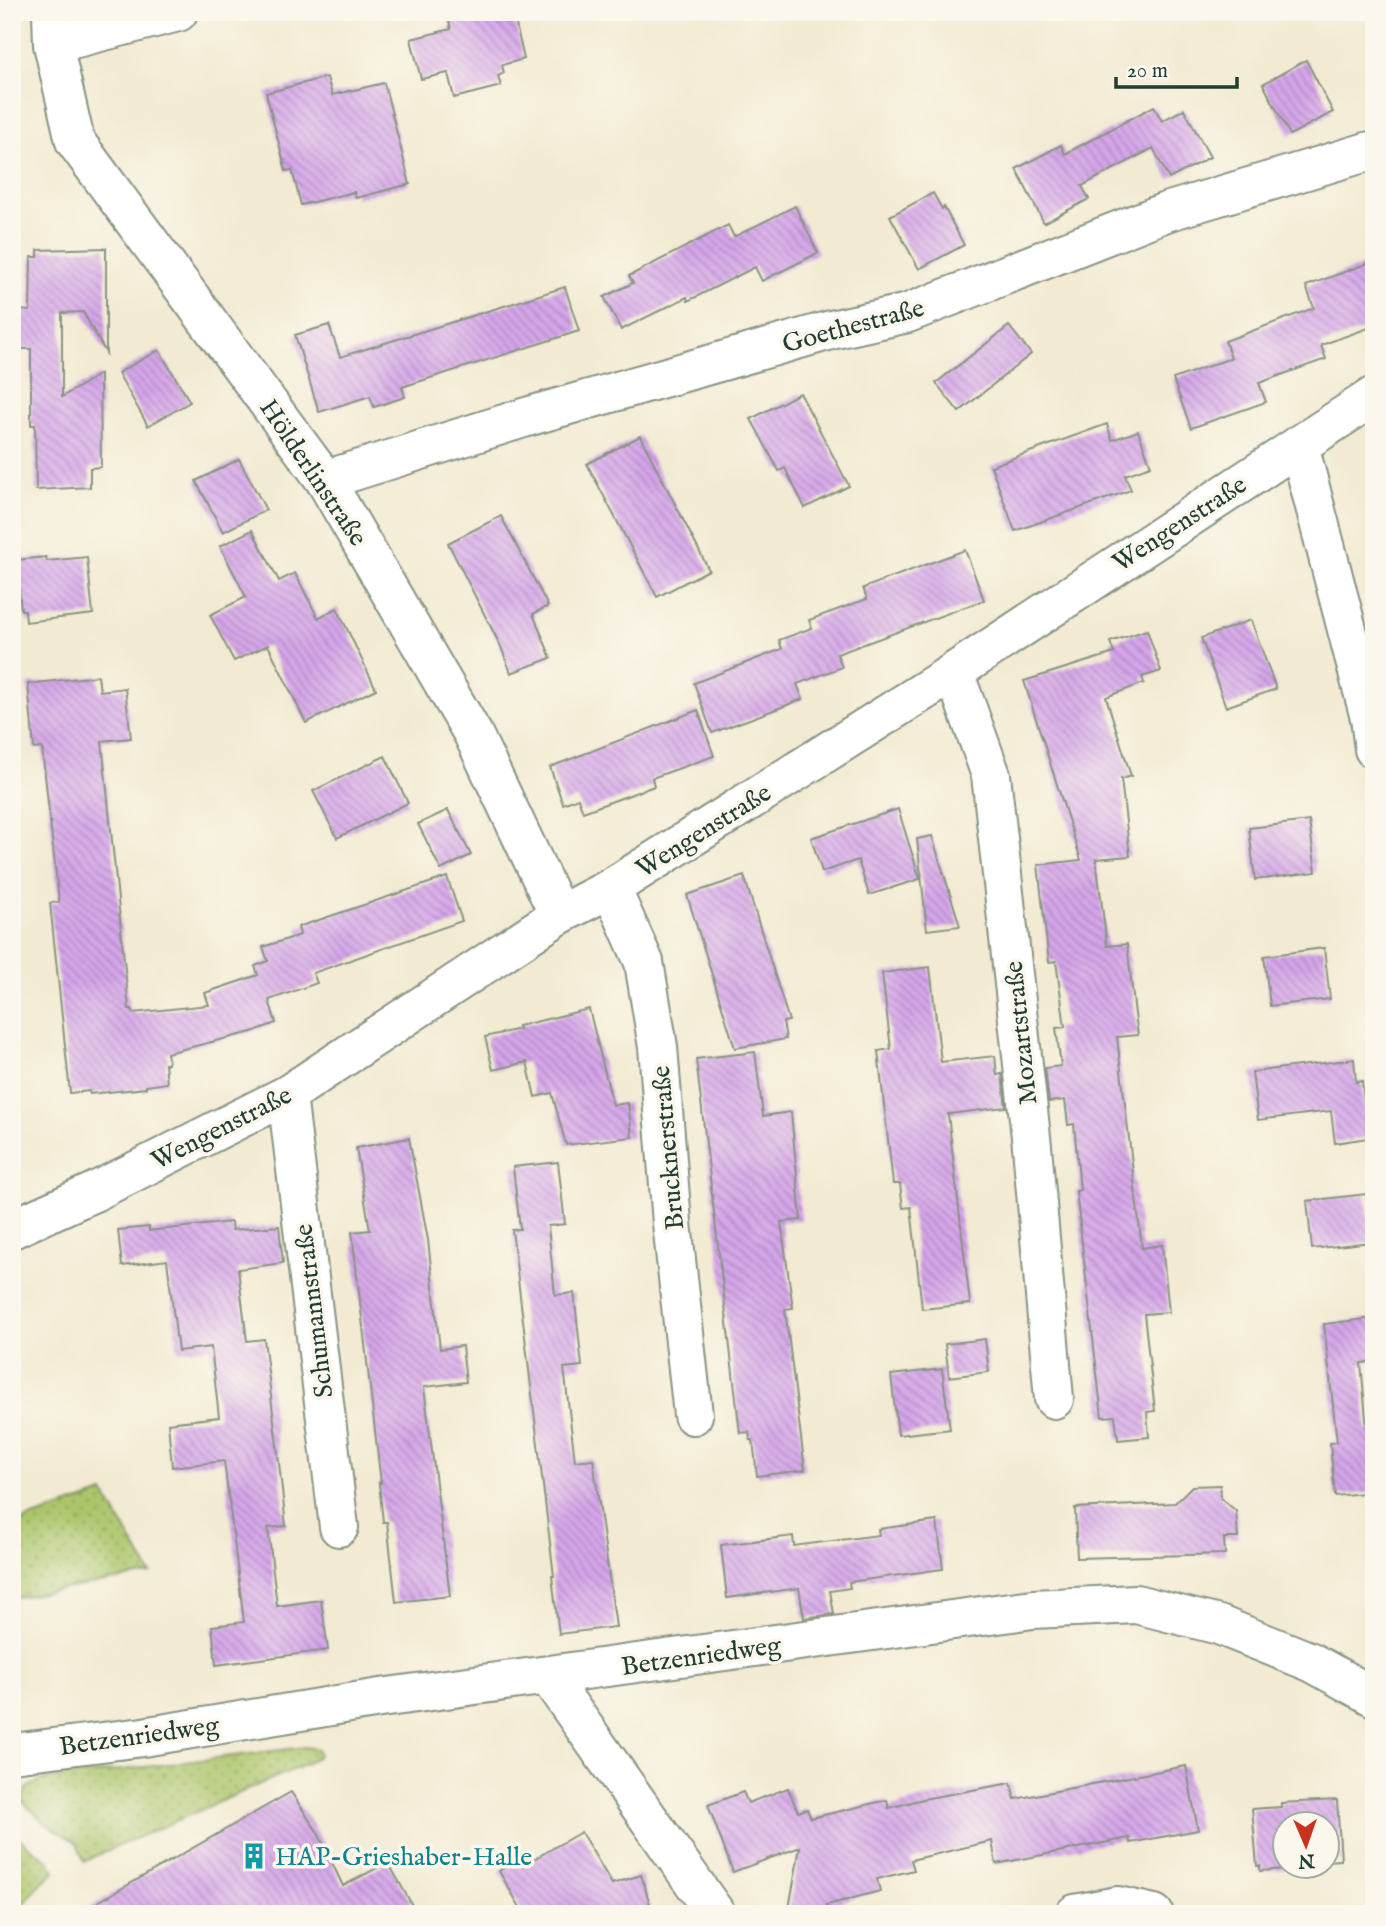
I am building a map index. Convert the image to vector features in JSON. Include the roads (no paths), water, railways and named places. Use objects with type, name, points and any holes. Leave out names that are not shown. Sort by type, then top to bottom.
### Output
[{"type":"street","name":"Hölderlinstraße","points":[[178,12],[53,28],[75,141],[325,480],[473,734],[559,915]]},
{"type":"street","name":"Goethestraße","points":[[325,480],[530,416],[831,330],[908,313],[1166,212],[1370,151],[1374,154]]},
{"type":"street","name":"Wengenstraße","points":[[12,1229],[94,1192],[287,1095],[559,915],[611,888],[954,672],[1374,396]]},
{"type":"street","points":[[1299,445],[1372,728]]},
{"type":"street","name":"Mozartstraße","points":[[954,672],[991,775],[1032,1146],[1054,1399]]},
{"type":"street","name":"Brucknerstraße","points":[[611,888],[645,962],[658,1046],[672,1223],[693,1415]]},
{"type":"street","name":"Schumannstraße","points":[[287,1095],[338,1527]]},
{"type":"street","name":"Betzenriedweg","points":[[12,1753],[143,1737],[380,1698],[1033,1609],[1136,1604],[1219,1625],[1311,1662],[1374,1697]]},
{"type":"street","points":[[548,1676],[716,1914]]},
{"type":"street","points":[[1075,1914],[1118,1906],[1154,1914]]},
{"type":"place","name":"HAP-Grieshaber-Halle","points":[[254,1856]]}]
